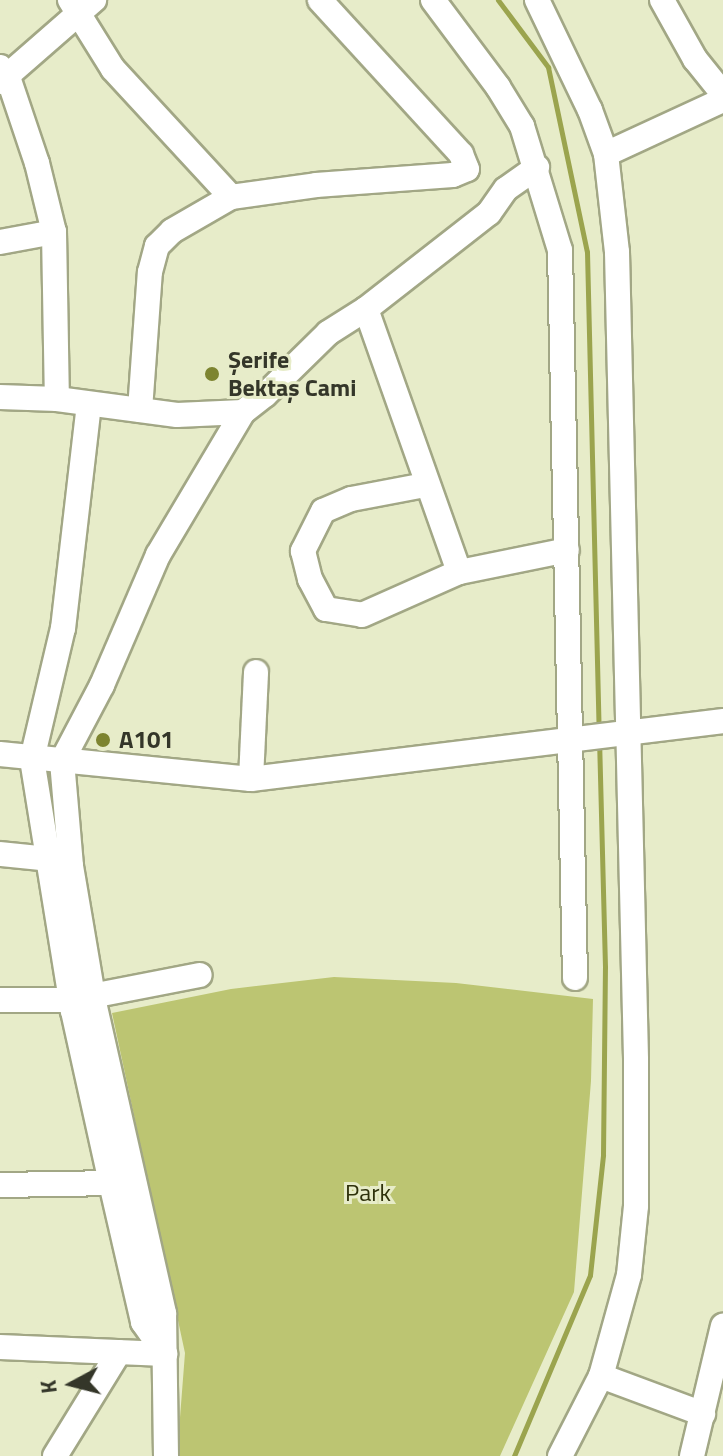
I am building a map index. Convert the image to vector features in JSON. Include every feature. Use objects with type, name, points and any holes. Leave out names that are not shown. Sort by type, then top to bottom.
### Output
[{"type":"street","points":[[320,0],[461,154],[467,169],[506,189]]},
{"type":"street","points":[[433,0],[498,87],[522,126],[560,250],[575,978]]},
{"type":"street","points":[[537,0],[584,97],[606,154],[621,312],[623,602],[629,734],[636,1206],[629,1275],[601,1376],[560,1456]]},
{"type":"street","points":[[606,154],[723,97],[695,59],[662,0]]},
{"type":"street","points":[[57,399],[54,232],[37,163],[3,75],[81,4],[113,69],[231,197]]},
{"type":"street","points":[[165,1354],[143,1322],[111,1183],[82,998],[62,761],[102,685],[158,555],[243,412],[265,395],[328,333],[366,309],[489,213],[506,189],[537,167]]},
{"type":"street","points":[[140,410],[150,272],[157,246],[172,231],[231,197],[316,185],[453,175],[467,169]]},
{"type":"street","points":[[0,242],[54,232]]},
{"type":"street","points":[[366,309],[420,457],[425,485],[459,572]]},
{"type":"street","points":[[0,397],[57,399],[177,415],[243,412]]},
{"type":"street","points":[[89,404],[63,628],[32,759],[49,859],[82,998],[164,1313],[166,1456]]},
{"type":"street","points":[[425,485],[351,499],[323,511],[303,551],[310,579],[326,609],[362,615],[459,572],[567,550]]},
{"type":"street","points":[[251,779],[256,672]]},
{"type":"street","points":[[0,754],[251,779],[723,721]]},
{"type":"street","points":[[0,854],[49,859]]},
{"type":"street","points":[[0,1000],[82,998],[200,975]]},
{"type":"street","points":[[0,1185],[111,1183]]},
{"type":"street","points":[[699,1454],[703,1414],[723,1326]]},
{"type":"street","points":[[0,1347],[165,1354]]},
{"type":"street","points":[[55,1456],[119,1352]]},
{"type":"street","points":[[601,1376],[703,1414]]},
{"type":"green space","name":"Park","points":[[334,977],[456,983],[593,999],[591,1081],[574,1292],[500,1456],[177,1456],[185,1353],[112,1013],[231,989]]},
{"type":"waterway","points":[[498,0],[548,67],[587,252],[599,731]]},
{"type":"waterway","points":[[514,1456],[590,1275],[603,1155],[605,967],[599,745]]},
{"type":"place","name":"Şerife Bektaş Cami","points":[[212,374]]},
{"type":"place","name":"A101","points":[[103,740]]}]
